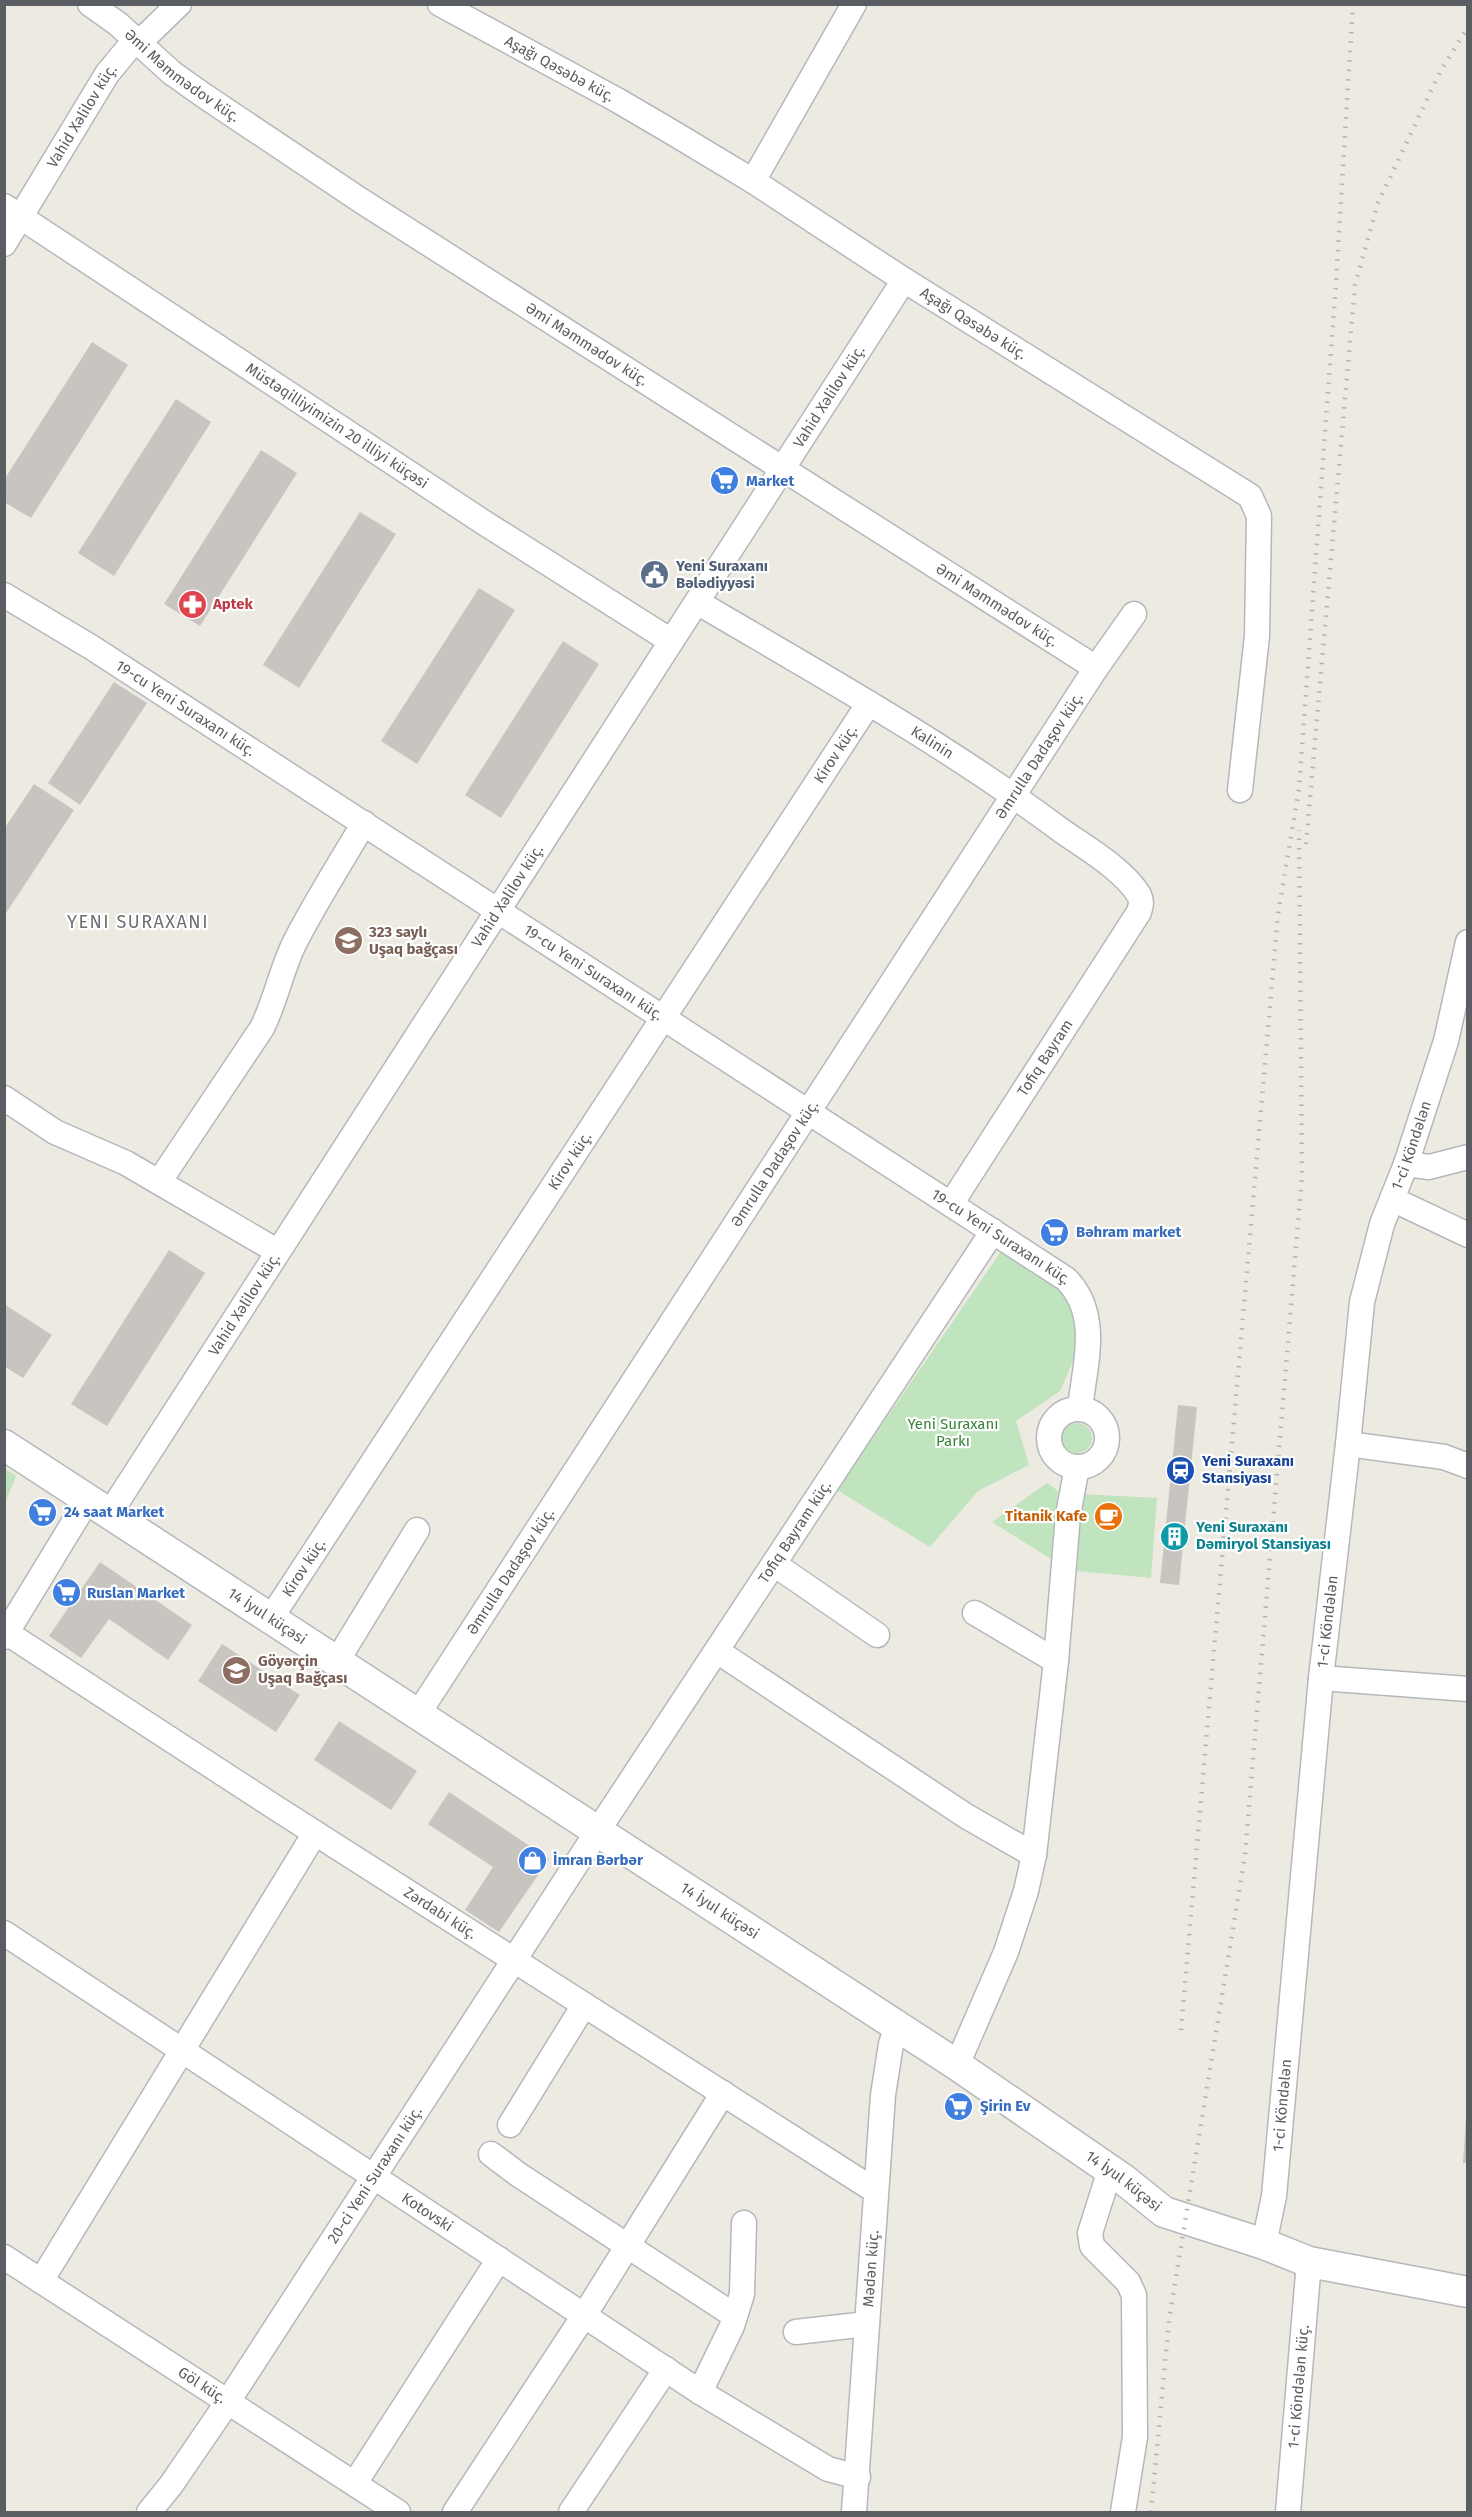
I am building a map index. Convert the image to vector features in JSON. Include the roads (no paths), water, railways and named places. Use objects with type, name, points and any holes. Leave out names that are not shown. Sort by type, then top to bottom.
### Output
[{"type":"street","name":"Əmi Məmmədov küç.","points":[[90,4],[172,73],[360,200],[785,468],[1096,668]]},
{"type":"street","name":"Vahid Xəlilov küç.","points":[[4,244],[13,212],[107,74],[135,40],[146,36],[179,4]]},
{"type":"street","name":"Aşağı Qəsəbə küç.","points":[[441,4],[617,100],[753,181],[904,280],[1250,496],[1259,516],[1257,636],[1240,790]]},
{"type":"street","points":[[753,181],[854,4]]},
{"type":"street","name":"Müstəqilliyimizin 20 illiyi küçəsi","points":[[13,212],[483,522],[671,641]]},
{"type":"street","name":"Vahid Xəlilov küç.","points":[[6,1635],[277,1251],[785,468],[904,280]]},
{"type":"street","name":"19-cu Yeni Suraxanı küç.","points":[[4,595],[91,647],[1066,1279],[1076,1289],[1088,1316],[1080,1408]]},
{"type":"street","name":"Kalinin","points":[[697,602],[868,703],[1014,795],[1110,865],[1139,896],[1142,904],[1139,912]]},
{"type":"street","name":"Əmrulla Dadaşov küç.","points":[[418,1714],[1096,668],[1134,614]]},
{"type":"street","name":"Kirov küç.","points":[[271,1618],[868,703]]},
{"type":"street","points":[[159,1182],[262,1028],[272,1009],[295,943],[364,823]]},
{"type":"street","name":"Tofiq Bayram","points":[[951,1204],[1139,912]]},
{"type":"street","name":"1-ci Köndələn","points":[[1264,2244],[1274,2196],[1320,1678],[1348,1444],[1362,1302],[1371,1260],[1406,1164],[1446,1041],[1467,942]]},
{"type":"street","points":[[4,1098],[55,1132],[126,1163],[277,1251]]},
{"type":"street","points":[[1406,1164],[1429,1167],[1467,1157]]},
{"type":"street","points":[[1392,1199],[1467,1235]]},
{"type":"street","name":"Tofiq Bayram küç.","points":[[597,1832],[993,1231]]},
{"type":"street","points":[[1080,1408],[1091,1411],[1100,1418],[1106,1428],[1108,1440],[1105,1451],[1098,1460],[1088,1466],[1077,1467],[1065,1465],[1056,1458],[1050,1448],[1048,1437],[1051,1425],[1058,1416],[1068,1410],[1080,1408]]},
{"type":"street","points":[[1348,1444],[1444,1457],[1467,1466]]},
{"type":"street","name":"14 İyul küçəsi","points":[[4,1445],[957,2065],[1110,2170],[1164,2212],[1264,2244],[1309,2262],[1467,2292]]},
{"type":"street","points":[[957,2065],[1006,1952],[1026,1891],[1034,1855],[1056,1661],[1068,1515],[1077,1467]]},
{"type":"street","points":[[337,1661],[417,1530]]},
{"type":"street","points":[[774,1564],[877,1635]]},
{"type":"street","points":[[975,1613],[1056,1661]]},
{"type":"street","name":"Zərdabi küç.","points":[[6,1635],[874,2190]]},
{"type":"street","points":[[717,1651],[966,1816],[1034,1855]]},
{"type":"street","points":[[1320,1678],[1467,1689]]},
{"type":"street","name":"20-ci Yeni Suraxanı küç.","points":[[149,2512],[227,2403],[516,1961],[597,1832]]},
{"type":"street","points":[[41,2281],[315,1833]]},
{"type":"street","name":"Kotovski","points":[[4,1933],[585,2314],[700,2392],[820,2465],[841,2474],[858,2477]]},
{"type":"street","points":[[510,2125],[584,2005]]},
{"type":"street","name":"Mədən küç.","points":[[854,2512],[858,2477],[874,2190],[884,2084],[891,2044],[897,2026]]},
{"type":"street","points":[[455,2512],[585,2314],[723,2093]]},
{"type":"street","points":[[491,2154],[519,2175],[735,2316]]},
{"type":"street","points":[[1110,2170],[1090,2234],[1092,2246],[1128,2282],[1134,2295],[1135,2437],[1123,2512]]},
{"type":"street","points":[[700,2392],[735,2316],[742,2294],[744,2223]]},
{"type":"street","name":"Göl küç.","points":[[4,2257],[398,2512]]},
{"type":"street","points":[[355,2483],[499,2259]]},
{"type":"street","name":"1-ci Köndələn küç.","points":[[1288,2512],[1309,2262]]},
{"type":"street","points":[[796,2332],[867,2324]]},
{"type":"street","points":[[571,2512],[666,2369]]},
{"type":"railway","points":[[1181,2030],[1278,914],[1299,789],[1336,282],[1353,4]]},
{"type":"railway","points":[[1306,844],[1355,285],[1378,203],[1440,72],[1468,27]]},
{"type":"railway","points":[[1151,2512],[1169,2320],[1245,1855],[1302,1175],[1299,830]]},
{"type":"place","name":"Market","points":[[725,481]]},
{"type":"place","name":"Yeni Suraxanı Bələdiyyəsi","points":[[655,575]]},
{"type":"place","name":"Aptek","points":[[192,604]]},
{"type":"place","name":"323 saylı Uşaq bağçası","points":[[348,941]]},
{"type":"place","name":"Bәhram market","points":[[1055,1232]]},
{"type":"place","name":"Yeni Suraxanı Stansiyası","points":[[1181,1470]]},
{"type":"place","name":"24 saat Market","points":[[43,1512]]},
{"type":"place","name":"Titanik Kafe","points":[[1108,1516]]},
{"type":"place","name":"Yeni Suraxanı Dəmiryol Stansiyası","points":[[1175,1536]]},
{"type":"place","name":"Ruslan Market","points":[[66,1593]]},
{"type":"place","name":"Göyərçin Uşaq Bağçası","points":[[237,1670]]},
{"type":"place","name":"İmran Bərbər","points":[[532,1860]]},
{"type":"place","name":"Şirin Ev","points":[[959,2106]]},
{"type":"district","name":"YENI SURAXANI","points":[[138,922]]},
{"type":"park label","name":"Yeni Suraxanı Parkı","points":[[953,1432]]}]
